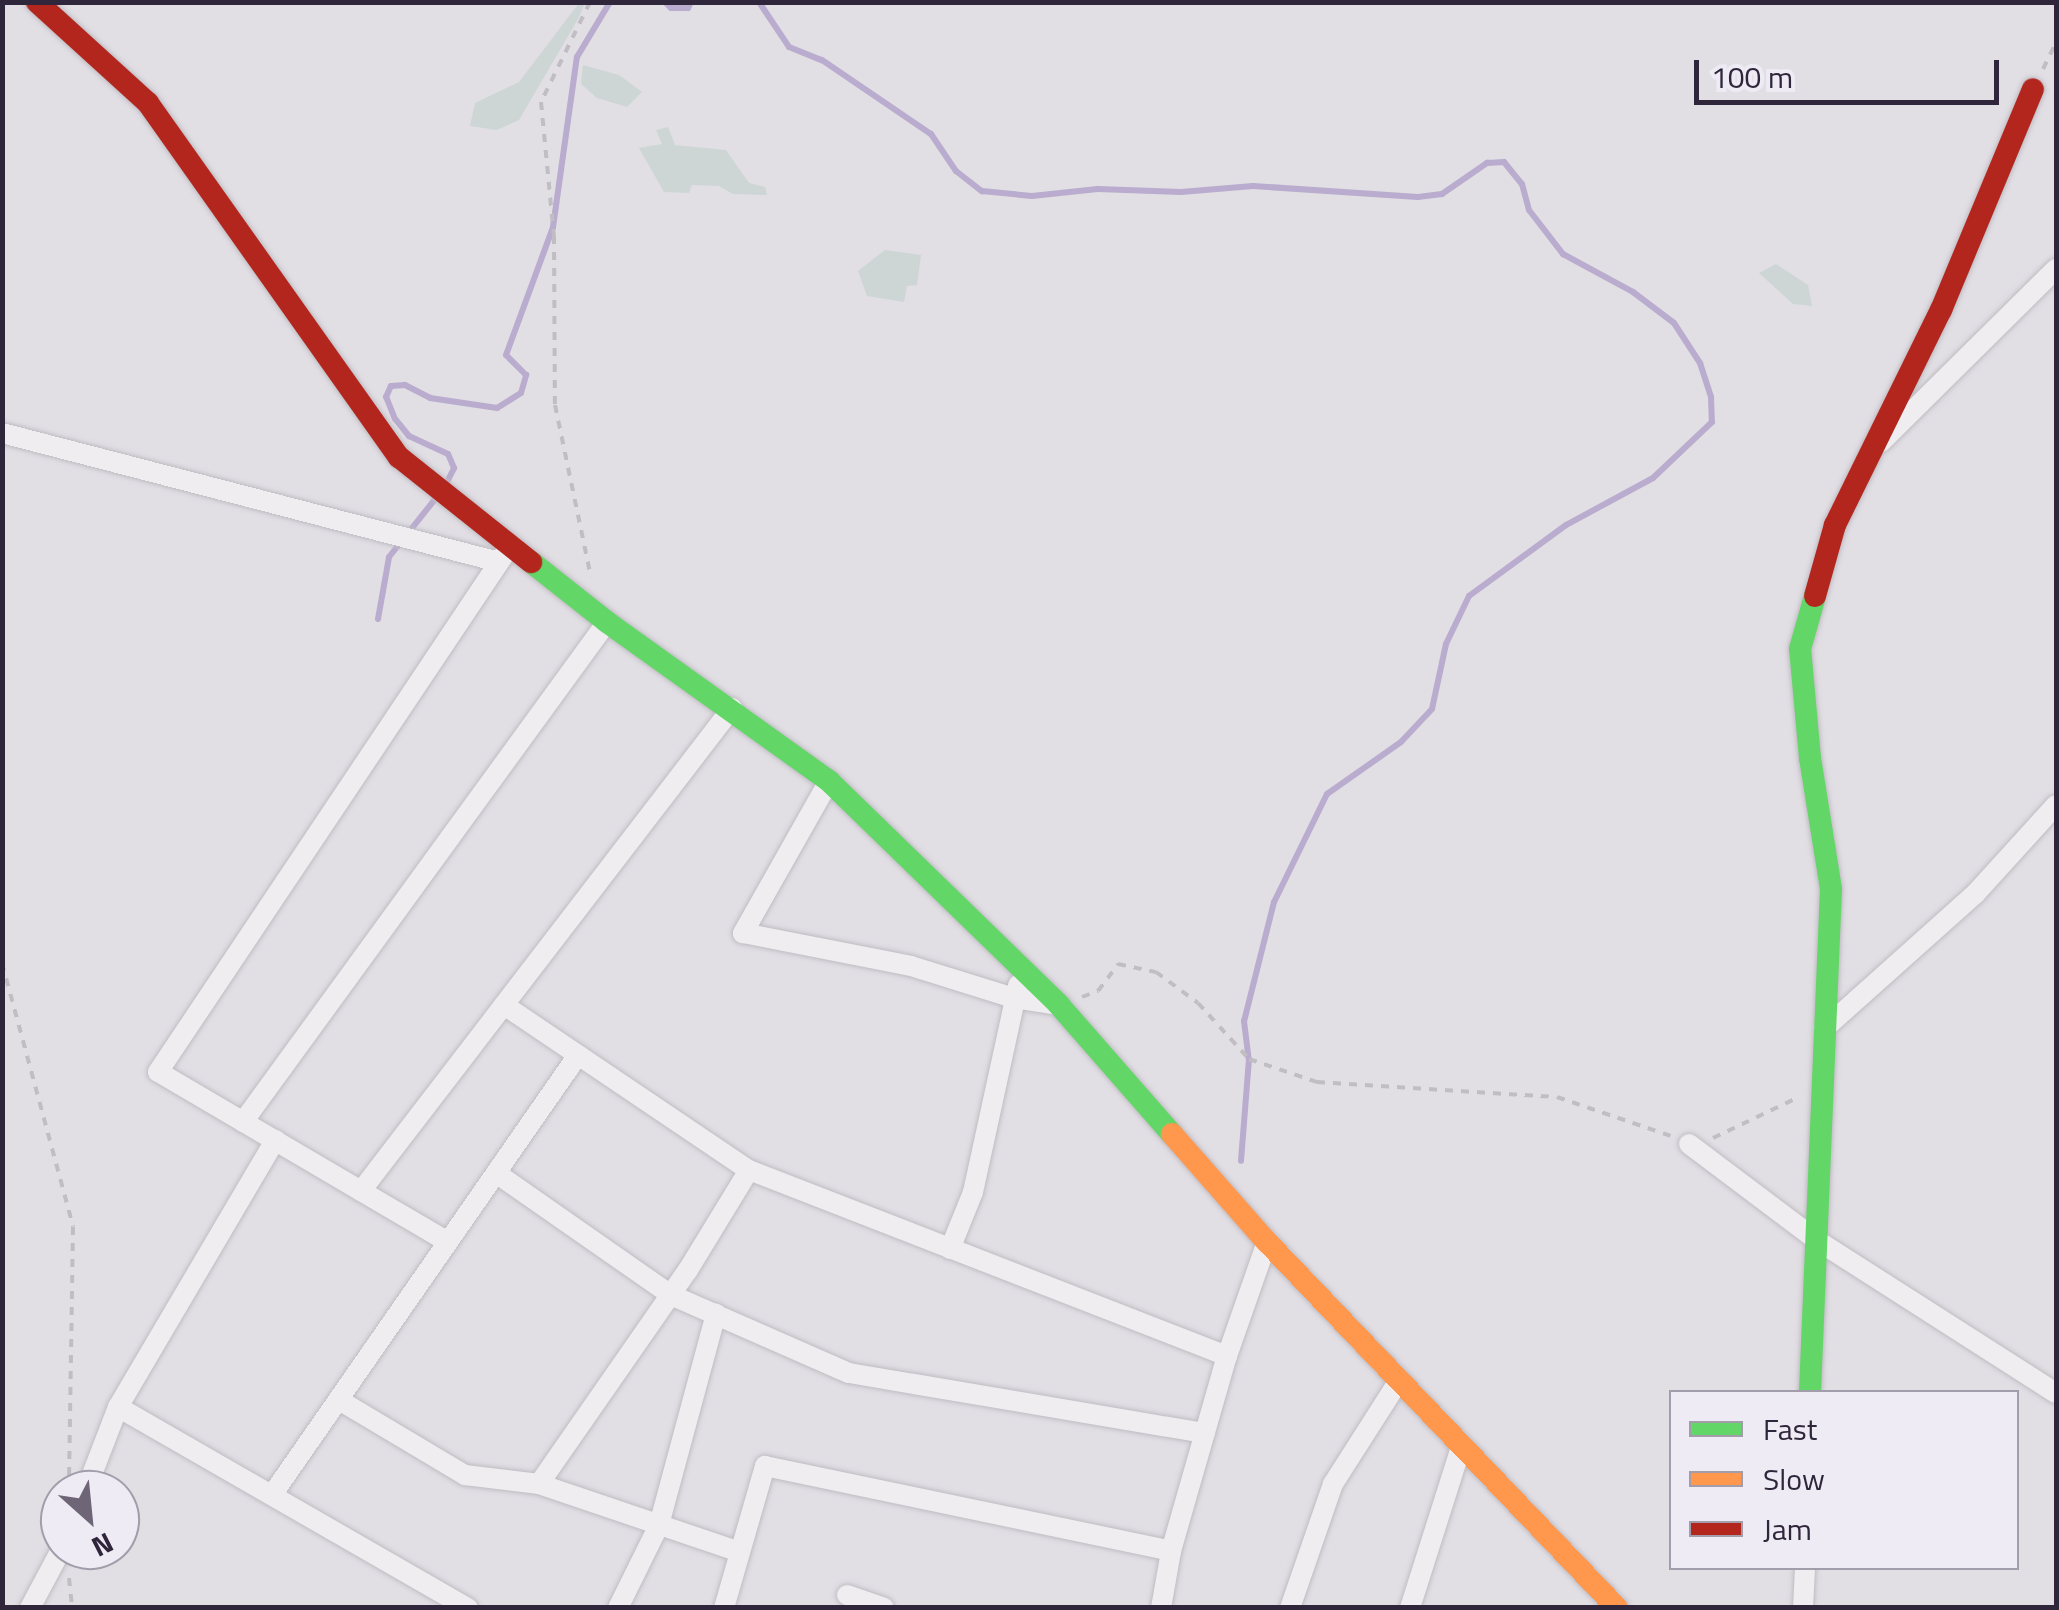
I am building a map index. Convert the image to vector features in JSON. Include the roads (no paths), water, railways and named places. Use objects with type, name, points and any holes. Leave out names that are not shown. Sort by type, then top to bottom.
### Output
[{"type":"street","points":[[37,2],[148,103],[399,457],[504,554],[732,708],[829,782],[1059,1005],[1267,1242],[1617,1608]]},
{"type":"street","points":[[1810,1390],[1831,889],[1810,758],[1800,648],[1834,525],[1941,310],[2033,90]]},
{"type":"street","points":[[1869,454],[2056,268]]},
{"type":"street","points":[[2,433],[504,554]]},
{"type":"street","points":[[448,1242],[158,1072],[504,554]]},
{"type":"street","points":[[243,1122],[606,622]]},
{"type":"street","points":[[361,1191],[732,708]]},
{"type":"street","points":[[829,782],[742,933],[911,966],[1014,998],[1059,1005]]},
{"type":"street","points":[[1824,1029],[1975,894],[2056,805]]},
{"type":"street","points":[[950,1249],[972,1192],[1021,972]]},
{"type":"street","points":[[504,1006],[749,1170],[1228,1356]]},
{"type":"street","points":[[272,1496],[578,1055]]},
{"type":"street","points":[[94,1470],[118,1408],[274,1140]]},
{"type":"street","points":[[1689,1144],[1815,1239],[2056,1393]]},
{"type":"street","points":[[539,1484],[671,1294],[749,1170]]},
{"type":"street","points":[[496,1173],[671,1294],[850,1373],[1205,1433]]},
{"type":"street","points":[[1161,1608],[1171,1551],[1205,1433],[1267,1242]]},
{"type":"street","points":[[618,1608],[659,1525],[716,1314]]},
{"type":"street","points":[[1290,1608],[1333,1484],[1398,1382]]},
{"type":"street","points":[[339,1400],[465,1475],[539,1484],[740,1552]]},
{"type":"street","points":[[118,1408],[468,1608]]},
{"type":"street","points":[[1410,1608],[1461,1447]]},
{"type":"street","points":[[724,1608],[765,1466],[1171,1551]]},
{"type":"street","points":[[30,1608],[50,1570]]},
{"type":"street","points":[[1804,1570],[1804,1608]]},
{"type":"street","points":[[847,1595],[884,1608]]},
{"type":"waterway","points":[[446,484],[454,468],[448,454],[409,436],[395,419],[386,397],[391,386],[405,385],[430,398],[497,408],[521,393],[526,375],[506,355],[553,227],[577,57],[610,2]]},
{"type":"waterway","points":[[665,2],[671,8],[688,8],[691,2]]},
{"type":"waterway","points":[[759,2],[789,47],[822,60],[931,134],[956,171],[982,191],[1032,196],[1098,189],[1181,192],[1253,186],[1418,197],[1442,194],[1487,163],[1504,162],[1522,184],[1529,210],[1563,254],[1633,292],[1674,323],[1700,363],[1711,397],[1712,422],[1653,478],[1566,525],[1469,596],[1446,644],[1432,709],[1401,742],[1327,794],[1274,902],[1244,1021],[1249,1059],[1241,1161]]},
{"type":"waterway","points":[[378,619],[389,557],[436,498]]}]
